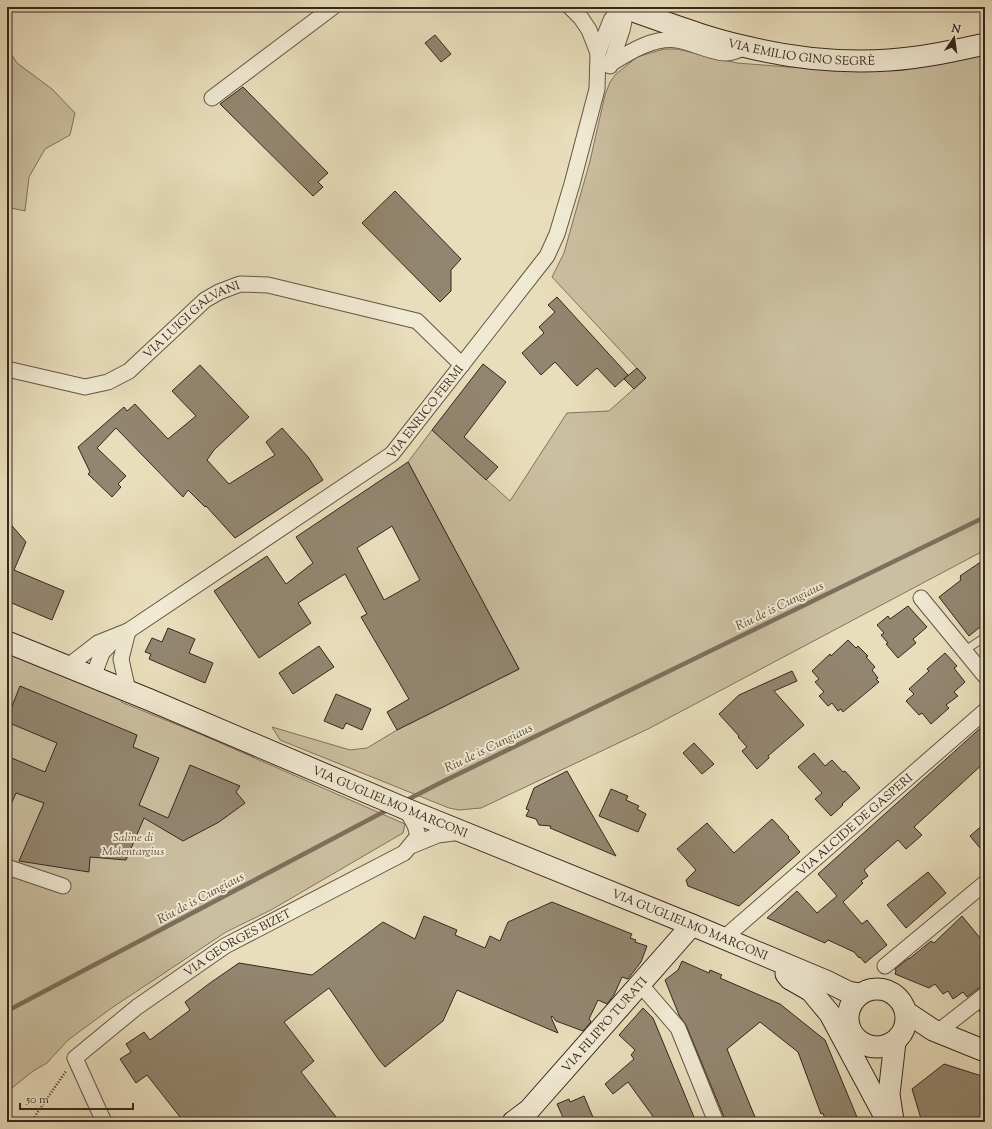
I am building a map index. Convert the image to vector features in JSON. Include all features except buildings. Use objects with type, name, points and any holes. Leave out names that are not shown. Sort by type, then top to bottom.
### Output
[{"type":"main road","name":"VIA EMILIO GINO SEGRÈ","points":[[621,7],[684,29],[746,47],[795,56],[845,60],[889,60],[937,54],[985,44]]},
{"type":"main road","name":"VIA GUGLIELMO MARCONI","points":[[7,642],[128,691],[285,758],[410,817],[454,829],[724,938],[826,981],[848,992],[860,994]]},
{"type":"main road","name":"VIA FILIPPO TURATI","points":[[526,1118],[692,925]]},
{"type":"main road","name":"VIA GUGLIELMO MARCONI","points":[[774,960],[796,974],[822,987],[836,1000],[847,1017]]},
{"type":"main road","points":[[774,960],[790,979],[811,991],[830,1014],[882,1111],[890,1122]]},
{"type":"main road","points":[[893,1122],[889,1094],[902,1029],[901,1002],[893,994],[882,989],[871,990],[860,994],[851,1004],[847,1017],[849,1028],[854,1037],[862,1044],[873,1048],[884,1047],[902,1029],[936,1030],[981,1047]]},
{"type":"main road","points":[[862,1044],[867,1082]]},
{"type":"street","points":[[212,98],[333,7]]},
{"type":"street","points":[[570,7],[581,18],[589,30],[598,53]]},
{"type":"street","points":[[597,89],[598,53],[611,20],[621,7]]},
{"type":"street","points":[[597,89],[612,63],[622,30],[624,21],[621,7]]},
{"type":"street","points":[[612,63],[637,48],[649,43],[664,40],[677,40],[726,54],[746,47]]},
{"type":"street","name":"VIA ENRICO FERMI","points":[[67,667],[98,644],[123,633],[392,454],[547,256],[557,234],[566,206],[597,89]]},
{"type":"street","name":"VIA LUIGI GALVANI","points":[[7,369],[85,387],[108,382],[130,371],[205,300],[219,292],[240,284],[268,285],[417,321],[462,365]]},
{"type":"street","points":[[921,598],[985,676]]},
{"type":"street","points":[[93,677],[102,653],[123,633]]},
{"type":"street","points":[[123,633],[120,659],[128,691]]},
{"type":"street","name":"VIA ALCIDE DE GASPERI","points":[[724,938],[985,711]]},
{"type":"street","points":[[410,817],[418,836],[411,846]]},
{"type":"street","name":"VIA GEORGES BIZET","points":[[75,1058],[137,1007],[225,946],[404,853],[411,846],[454,829]]},
{"type":"street","points":[[7,867],[63,886]]},
{"type":"street","points":[[885,966],[985,883]]},
{"type":"street","points":[[640,984],[678,1028],[716,1122]]},
{"type":"street","points":[[936,1030],[985,995]]},
{"type":"street","points":[[75,1058],[104,1122]]},
{"type":"lane","points":[[964,651],[985,637]]},
{"type":"path","points":[[32,1122],[75,1058]]},
{"type":"green space","points":[[7,48],[17,63],[52,89],[75,113],[70,135],[45,149],[29,177],[25,211],[7,207]]},
{"type":"green space","points":[[664,49],[677,49],[737,63],[788,67],[853,69],[985,54],[985,550],[648,729],[481,808],[459,810],[449,808],[280,740],[272,727],[350,750],[367,748],[397,730],[519,669],[408,462],[432,430],[510,501],[567,413],[609,411],[646,378],[552,277],[564,253],[590,161],[605,95],[610,82],[616,74],[637,57]]},
{"type":"green space","name":"Saline di Molentargius","points":[[7,650],[123,698],[121,702],[200,734],[405,824],[403,833],[271,910],[226,932],[113,1007],[68,1040],[47,1063],[33,1071],[7,1092]]},
{"type":"waterway","name":"Riu de is Cungiaus","points":[[405,801],[985,517]]},
{"type":"waterway","name":"Riu de is Cungiaus","points":[[7,1011],[389,809]]}]
